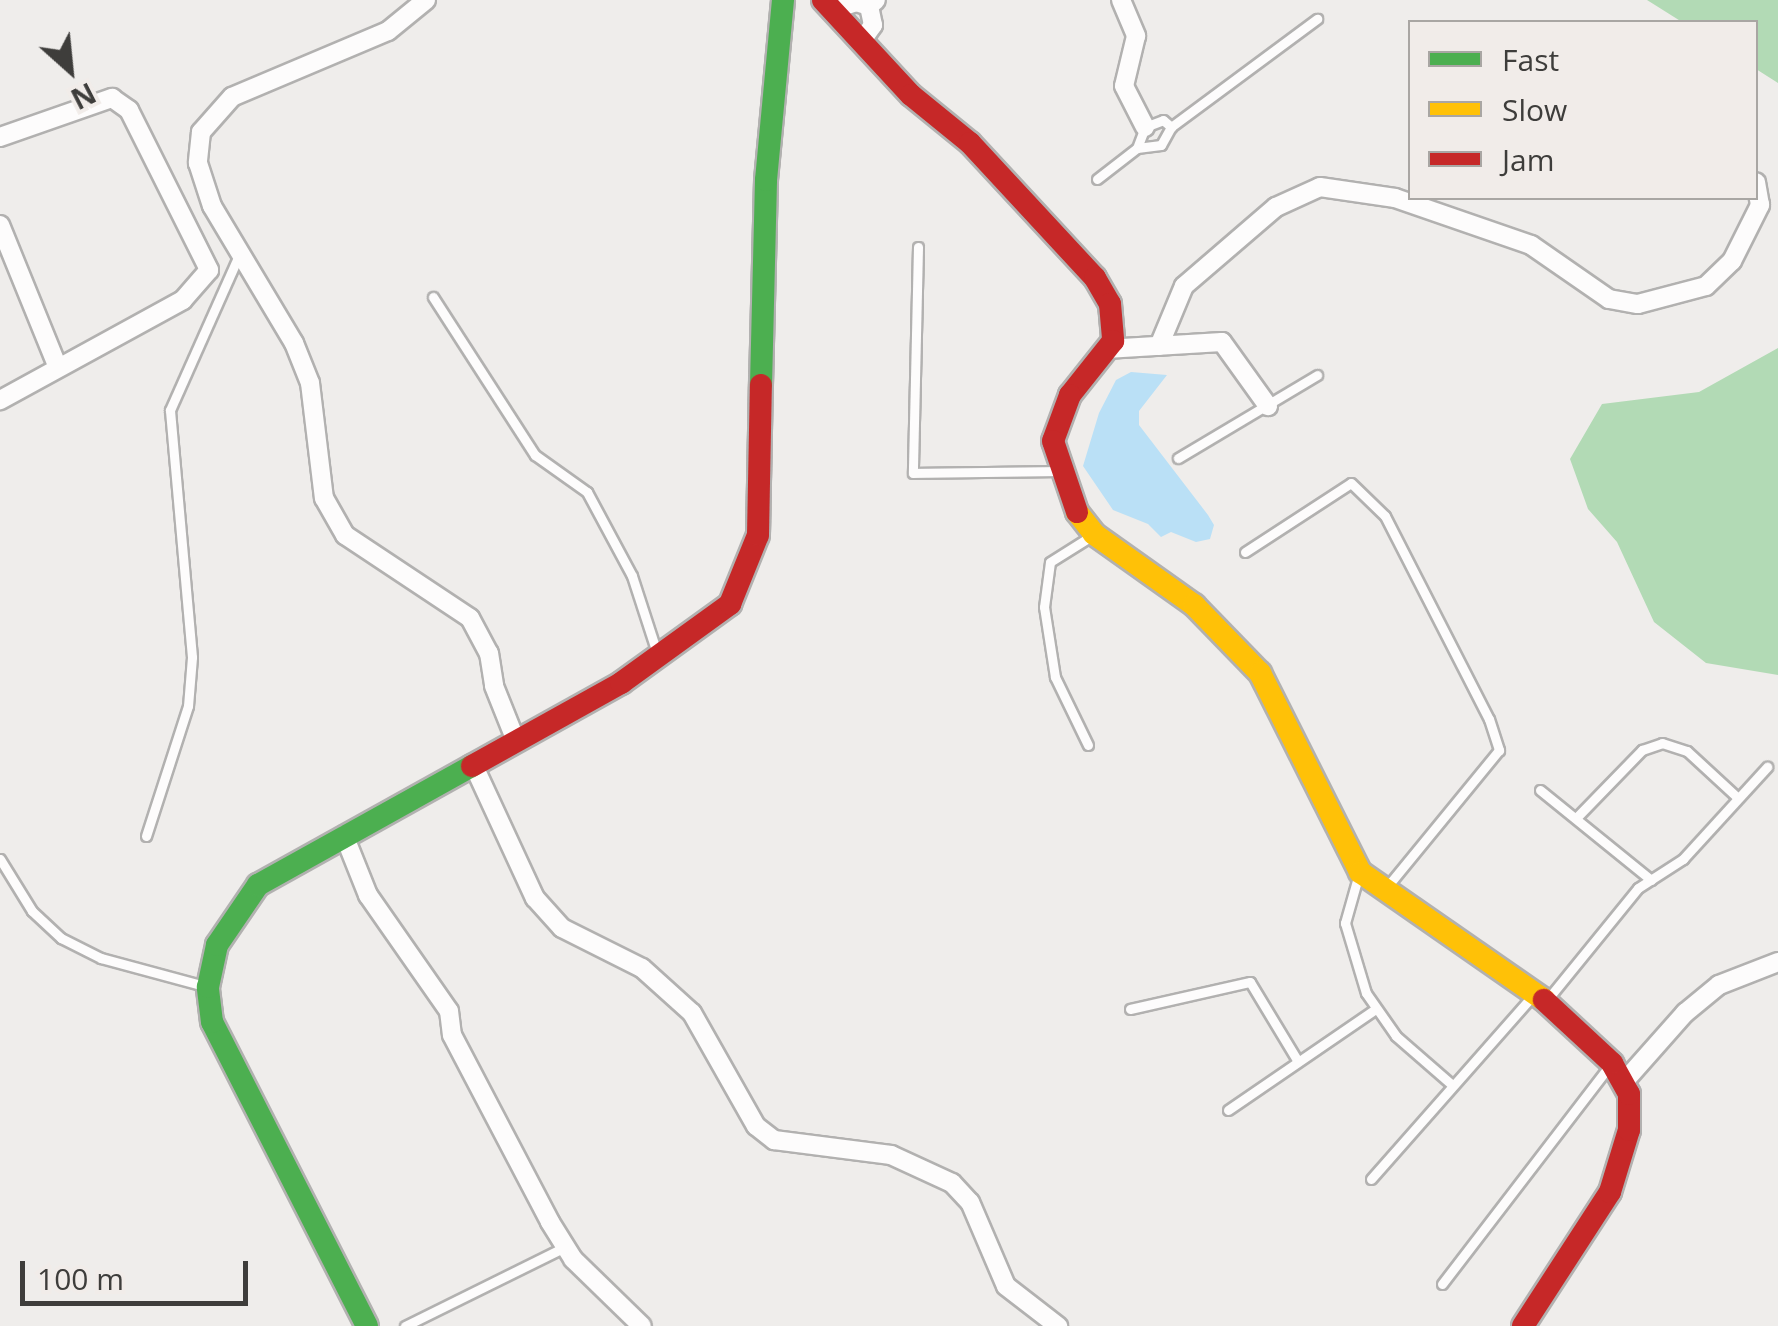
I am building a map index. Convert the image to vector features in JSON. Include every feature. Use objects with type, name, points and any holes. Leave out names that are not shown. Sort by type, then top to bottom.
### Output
[{"type":"street","points":[[426,0],[388,31],[232,98],[201,132],[198,163],[212,206],[310,383],[324,498],[345,535],[470,618],[490,652],[494,686],[516,740]]},
{"type":"street","points":[[367,1326],[212,1022],[208,987],[217,945],[258,885],[658,656],[730,604],[758,535],[766,180],[783,0]]},
{"type":"street","points":[[1121,0],[1136,36],[1124,86],[1145,127]]},
{"type":"street","points":[[827,5],[872,3],[872,25],[861,42]]},
{"type":"street","points":[[827,5],[861,42],[970,143],[1095,278],[1115,323],[1106,349],[1057,423],[1057,471],[1068,501],[1094,534],[1194,605],[1260,674],[1360,872],[1541,997],[1618,1073],[1630,1130],[1610,1192],[1522,1326]]},
{"type":"street","points":[[0,137],[112,98],[129,110],[209,270],[183,300],[0,400]]},
{"type":"street","points":[[1160,346],[1184,286],[1276,207],[1320,187],[1394,198],[1530,245],[1609,299],[1638,304],[1706,286],[1732,260],[1760,205],[1758,194]]},
{"type":"street","points":[[0,225],[58,368]]},
{"type":"street","points":[[1106,349],[1222,342],[1268,406]]},
{"type":"street","points":[[472,764],[534,898],[562,928],[642,968],[692,1013],[756,1126],[774,1140],[891,1156],[952,1183],[970,1202],[1006,1286],[1058,1326]]},
{"type":"street","points":[[344,835],[368,895],[449,1012],[452,1035],[565,1247],[642,1326]]},
{"type":"street","points":[[1618,1073],[1719,985],[1778,962]]},
{"type":"lane","points":[[1097,179],[1137,148],[1161,145],[1171,127],[1219,90],[1230,89],[1317,18]]},
{"type":"lane","points":[[1137,148],[1145,127],[1163,120],[1171,127]]},
{"type":"lane","points":[[918,247],[913,473],[1057,471]]},
{"type":"lane","points":[[146,836],[188,706],[192,657],[170,410],[240,253]]},
{"type":"lane","points":[[433,297],[535,456],[587,492],[632,576],[658,656]]},
{"type":"lane","points":[[1178,458],[1317,375]]},
{"type":"lane","points":[[1245,552],[1351,483],[1386,516],[1489,719],[1499,750],[1384,890]]},
{"type":"lane","points":[[1088,744],[1056,677],[1044,608],[1050,562],[1094,534]]},
{"type":"lane","points":[[1576,818],[1642,750],[1662,744],[1687,751],[1738,798]]},
{"type":"lane","points":[[1371,1180],[1451,1084],[1541,997],[1651,880],[1683,858],[1766,767]]},
{"type":"lane","points":[[1540,790],[1651,880]]},
{"type":"lane","points":[[0,860],[32,911],[61,938],[101,958],[208,987]]},
{"type":"lane","points":[[1360,872],[1345,923],[1374,1010],[1451,1084]]},
{"type":"lane","points":[[1130,1009],[1250,982],[1297,1060]]},
{"type":"lane","points":[[1228,1110],[1374,1010]]},
{"type":"lane","points":[[1442,1284],[1618,1073]]},
{"type":"lane","points":[[405,1326],[565,1247]]},
{"type":"green space","points":[[1647,0],[1778,0],[1778,83],[1758,70],[1758,20],[1679,20]]},
{"type":"green space","points":[[1778,348],[1778,675],[1706,663],[1654,622],[1617,542],[1588,509],[1570,459],[1602,404],[1699,392]]},
{"type":"water","points":[[1131,372],[1167,375],[1139,411],[1139,425],[1208,515],[1214,525],[1210,539],[1196,542],[1171,532],[1161,537],[1148,524],[1113,510],[1083,466],[1099,413],[1116,380]]},
{"type":"traffic: fast","points":[[761,385],[766,180],[783,0]]},
{"type":"traffic: fast","points":[[367,1326],[212,1022],[208,987],[217,945],[258,885],[472,766]]},
{"type":"traffic: slow","points":[[1077,512],[1094,534],[1194,605],[1260,673],[1360,872],[1544,1000]]},
{"type":"traffic: jam","points":[[823,0],[911,95],[970,143],[1095,278],[1110,304],[1113,341],[1070,395],[1053,441],[1077,512]]},
{"type":"traffic: jam","points":[[472,766],[621,683],[730,604],[758,535],[761,385]]},
{"type":"traffic: jam","points":[[1523,1326],[1610,1192],[1629,1130],[1629,1094],[1612,1063],[1544,1000]]}]
